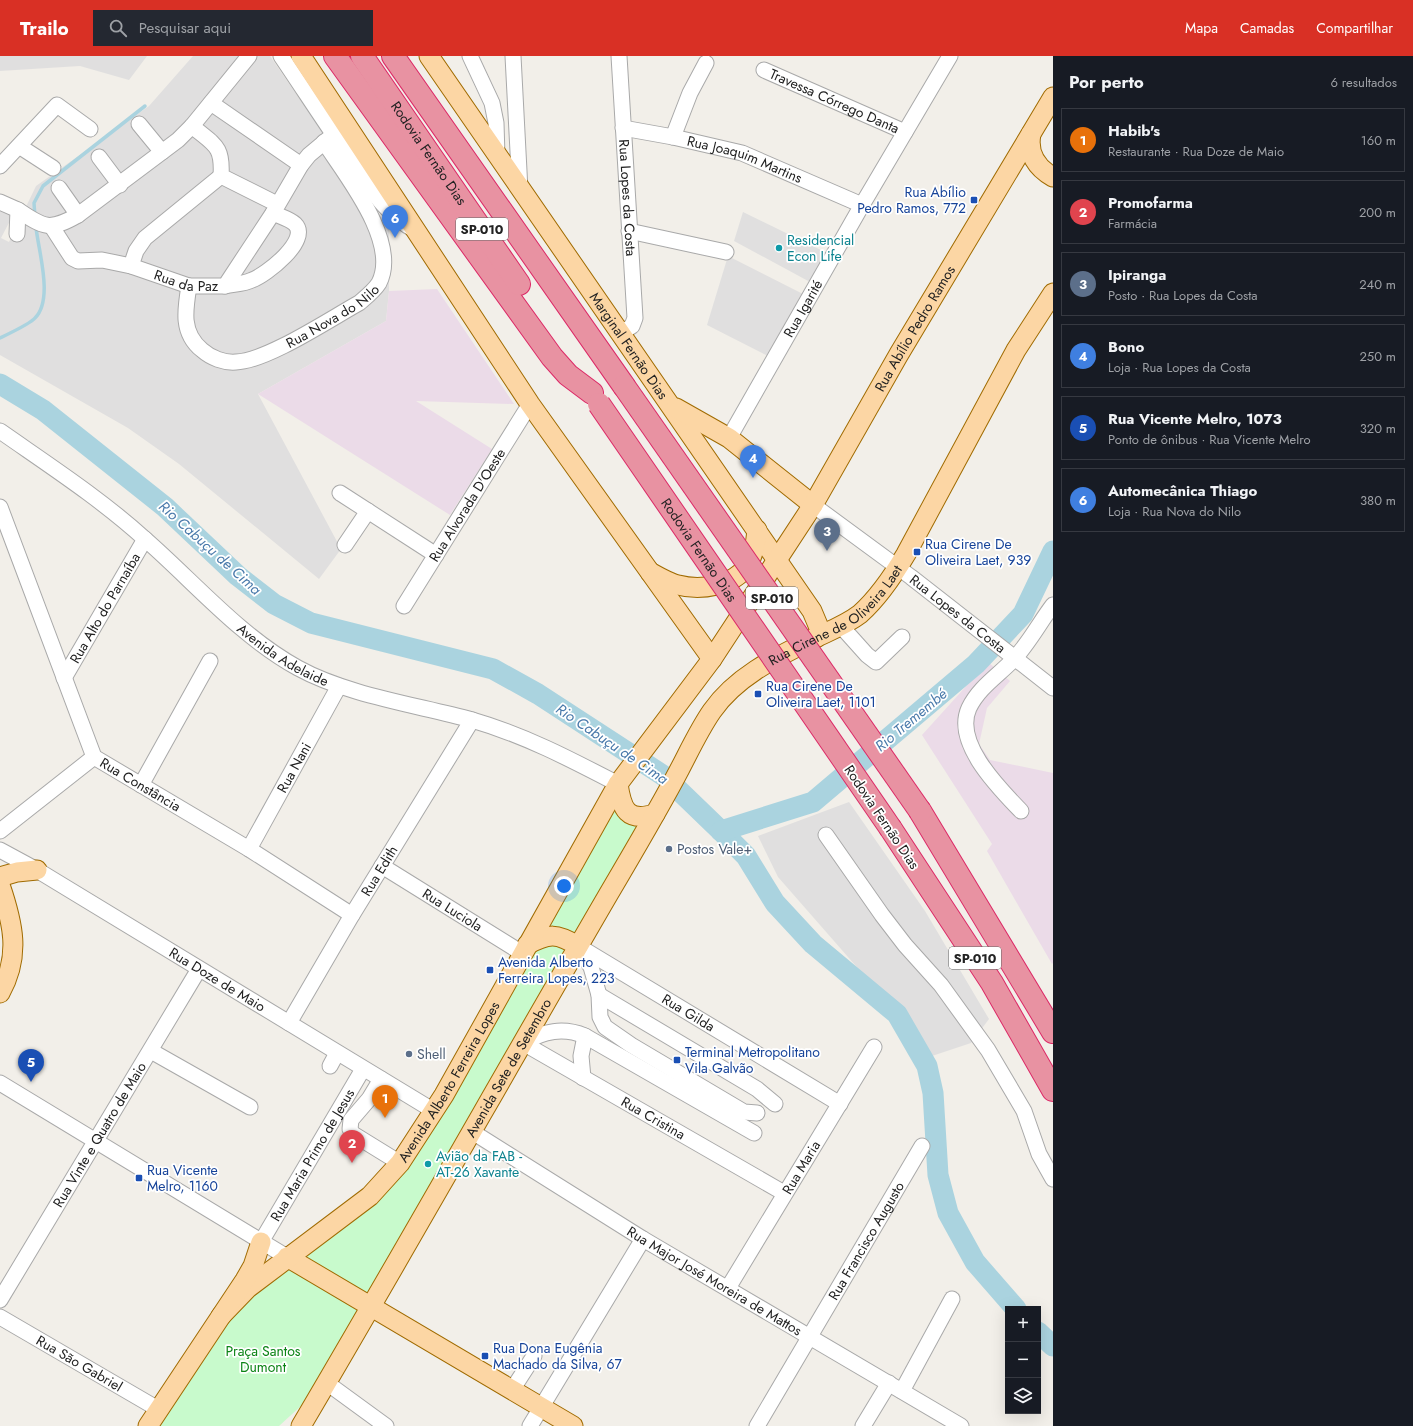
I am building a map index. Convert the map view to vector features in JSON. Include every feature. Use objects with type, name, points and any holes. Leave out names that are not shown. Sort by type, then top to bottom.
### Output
[{"type":"highway","points":[[335,56],[552,357],[595,399]]},
{"type":"highway","name":"Rodovia Fernão Dias","points":[[362,56],[483,231],[595,399],[891,829],[992,983],[1053,1090]]},
{"type":"highway","name":"Rodovia Fernão Dias","points":[[393,56],[920,811],[1053,1032]]},
{"type":"highway","points":[[410,56],[469,152],[488,192]]},
{"type":"main road","points":[[301,56],[530,404],[648,572],[712,659]]},
{"type":"main road","name":"Marginal Fernão Dias","points":[[429,56],[520,190],[671,405],[812,611],[820,630],[816,638]]},
{"type":"main road","name":"Rua Abílio Pedro Ramos","points":[[778,560],[813,505],[899,354],[1053,97]]},
{"type":"main road","points":[[1031,134],[1029,141],[1034,159],[1048,174]]},
{"type":"main road","points":[[1001,185],[1021,173],[1048,174]]},
{"type":"main road","name":"Rua Cirene de Oliveira Laet","points":[[658,809],[710,713],[732,687],[745,677],[841,626],[859,614],[874,600],[898,567],[1016,350],[1053,293]]},
{"type":"main road","name":"Rua Lopes da Costa","points":[[671,405],[729,438],[813,505]]},
{"type":"main road","points":[[648,572],[678,585],[708,586],[720,584],[735,577],[747,566],[755,548],[757,530]]},
{"type":"main road","name":"Avenida Alberto Ferreira Lopes","points":[[221,1316],[248,1288],[370,1196],[400,1162],[434,1111],[621,780],[712,659],[778,560]]},
{"type":"main road","points":[[621,780],[621,802],[626,811],[631,815],[637,817],[658,809]]},
{"type":"main road","name":"Avenida Sete de Setembro","points":[[301,1426],[372,1307],[471,1131],[658,809]]},
{"type":"main road","points":[[0,877],[17,872],[37,870]]},
{"type":"main road","points":[[0,886],[10,915],[6,924],[13,957],[8,979],[0,993]]},
{"type":"main road","points":[[525,949],[549,935],[567,939],[578,946]]},
{"type":"main road","points":[[148,1426],[254,1266],[261,1242]]},
{"type":"main road","points":[[287,1258],[573,1426]]},
{"type":"main road","points":[[289,1426],[322,1391]]},
{"type":"street","points":[[0,202],[49,226],[61,225],[78,216],[162,152],[192,126],[249,56]]},
{"type":"street","points":[[281,56],[329,139],[387,211],[399,222],[416,232]]},
{"type":"street","points":[[470,56],[492,103],[496,123],[497,156]]},
{"type":"street","points":[[513,56],[520,190]]},
{"type":"street","name":"Rua Lopes da Costa","points":[[619,56],[635,318],[632,326],[621,333]]},
{"type":"street","name":"Rua Igarité","points":[[729,438],[862,205],[950,56]]},
{"type":"street","points":[[673,137],[690,93],[706,63]]},
{"type":"street","name":"Travessa Córrego Danta","points":[[764,70],[905,132]]},
{"type":"street","points":[[2,158],[19,146],[62,102],[90,129]]},
{"type":"street","points":[[211,103],[301,165]]},
{"type":"street","points":[[139,124],[162,152]]},
{"type":"street","points":[[131,266],[136,251],[145,238],[221,176],[222,158],[220,150],[192,126]]},
{"type":"street","name":"Rua Joaquim Martins","points":[[624,128],[673,137],[742,153],[862,205]]},
{"type":"street","name":"Rua da Paz","points":[[49,226],[75,260],[102,260],[131,266],[189,286],[225,286],[301,165],[329,139]]},
{"type":"street","name":"Rua Nova do Nilo","points":[[189,286],[185,322],[193,340],[210,357],[235,362],[246,361],[283,346],[359,303],[378,285],[383,272],[380,236],[363,201],[329,139]]},
{"type":"street","points":[[19,146],[53,168]]},
{"type":"street","points":[[99,157],[120,185]]},
{"type":"street","points":[[221,176],[275,208],[298,229],[298,236],[287,254],[260,276],[251,281],[225,286]]},
{"type":"street","points":[[58,188],[78,216]]},
{"type":"street","points":[[17,234],[22,212]]},
{"type":"street","points":[[630,231],[726,252]]},
{"type":"street","name":"Rua Alvorada D'Oeste","points":[[404,606],[530,404]]},
{"type":"street","name":"Avenida Adelaide","points":[[0,432],[82,488],[145,539],[268,651],[300,669],[339,686],[472,720],[510,732],[621,780]]},
{"type":"street","points":[[340,493],[436,555]]},
{"type":"street","name":"Rua Lopes da Costa","points":[[813,505],[898,567],[1053,688]]},
{"type":"street","points":[[345,545],[368,511]]},
{"type":"street","name":"Rua Constância","points":[[2,516],[94,757],[249,849],[352,915]]},
{"type":"street","name":"Rua Alto do Parnaíba","points":[[64,678],[145,539]]},
{"type":"street","points":[[1021,812],[984,771],[969,738],[966,724],[967,715],[974,701],[988,682],[1053,605]]},
{"type":"street","points":[[841,626],[867,656],[876,662],[902,637]]},
{"type":"street","points":[[141,785],[210,661]]},
{"type":"street","name":"Rua Nani","points":[[249,849],[339,686]]},
{"type":"street","name":"Rua Edith","points":[[289,1023],[352,915],[472,720]]},
{"type":"street","points":[[0,831],[94,757]]},
{"type":"street","points":[[826,835],[882,915],[905,945],[941,985],[988,1050],[1024,1111],[1039,1154],[1053,1179]]},
{"type":"street","name":"Rua Doze de Maio","points":[[0,850],[37,870],[289,1023],[334,1060],[363,1069],[434,1111]]},
{"type":"street","name":"Rua Luciola","points":[[382,866],[525,949]]},
{"type":"street","points":[[578,946],[592,967],[599,995],[600,1017],[605,1027],[631,1045],[744,1112],[757,1113]]},
{"type":"street","name":"Rua Gilda","points":[[578,946],[840,1104]]},
{"type":"street","name":"Rua Vinte e Quatro de Maio","points":[[0,1300],[199,969]]},
{"type":"street","points":[[599,995],[757,1089],[775,1104]]},
{"type":"street","points":[[523,1043],[537,1035],[561,1030],[574,1031],[754,1133]]},
{"type":"street","points":[[583,1078],[581,1056],[585,1036]]},
{"type":"street","name":"Rua Cristina","points":[[523,1043],[784,1193]]},
{"type":"street","name":"Rua Maria","points":[[728,1288],[784,1193],[874,1047]]},
{"type":"street","points":[[151,1051],[250,1107]]},
{"type":"street","name":"Rua Maria Primo de Jesus","points":[[261,1242],[363,1069]]},
{"type":"street","points":[[381,1079],[368,1100],[351,1120],[350,1129],[353,1134],[400,1162]]},
{"type":"street","points":[[0,1083],[287,1258]]},
{"type":"street","name":"Rua Major José Moreira de Mattos","points":[[471,1131],[643,1239],[961,1426]]},
{"type":"street","name":"Rua Francisco Augusto","points":[[757,1426],[811,1337],[922,1146]]},
{"type":"street","points":[[530,1426],[643,1239]]},
{"type":"street","points":[[902,1391],[952,1299]]},
{"type":"street","name":"Rua São Gabriel","points":[[0,1317],[158,1409]]},
{"type":"street","points":[[512,1390],[534,1356]]},
{"type":"street","points":[[863,1426],[889,1383]]},
{"type":"street","points":[[322,1391],[386,1426]]},
{"type":"shaded area","points":[[0,56],[147,56],[129,80],[80,66],[0,71]]},
{"type":"shaded area","points":[[193,56],[270,56],[389,228],[389,291],[386,321],[258,394],[341,549],[319,579],[179,464],[128,428],[0,355],[0,210],[14,213],[1,238],[9,242],[36,186],[149,106]]},
{"type":"shaded area","points":[[743,212],[827,253],[810,282],[734,241]]},
{"type":"shaded area","points":[[728,256],[803,294],[768,356],[707,325]]},
{"type":"shaded area","points":[[437,289],[514,404],[416,401],[492,449],[450,515],[258,394],[386,321],[389,291]]},
{"type":"shaded area","points":[[988,662],[1010,681],[987,708],[979,744],[990,760],[1053,773],[1052,964],[987,851],[992,844],[922,735]]},
{"type":"shaded area","points":[[849,802],[925,911],[989,1019],[971,1043],[932,1056],[899,1005],[862,973],[778,877],[758,836]]},
{"type":"green space","name":"Praça Santos Dumont","points":[[614,802],[644,823],[354,1324],[302,1405],[279,1426],[154,1426],[219,1322],[398,1175]]},
{"type":"waterway","points":[[35,217],[34,203],[43,186],[145,106]]},
{"type":"waterway","points":[[0,338],[19,329],[35,318],[41,310],[44,287],[36,227]]},
{"type":"waterway","name":"Rio Cabuçu de Cima","points":[[0,384],[43,410],[165,507],[238,576],[274,604],[311,623],[493,669],[538,694],[664,776],[746,856],[775,903],[813,944],[897,1014],[927,1066],[933,1093],[938,1175],[948,1213],[975,1262],[1013,1306]]},
{"type":"waterway","name":"Rio Tremembé","points":[[721,831],[813,802],[976,664],[1023,614],[1053,551]]},
{"type":"waterway","name":"Rio Cabuçu de Cima","points":[[1041,1335],[1053,1346]]},
{"type":"place","name":"Rua Abílio Pedro Ramos, 772","points":[[974,200]]},
{"type":"place","name":"Automecânica Thiago","points":[[395,238]]},
{"type":"place","name":"Residencial Econ Life","points":[[779,248]]},
{"type":"place","name":"Bono","points":[[753,478]]},
{"type":"place","name":"Ipiranga","points":[[827,551]]},
{"type":"place","name":"Rua Cirene De Oliveira Laet, 939","points":[[917,552]]},
{"type":"place","name":"Rua Cirene De Oliveira Laet, 1101","points":[[758,694]]},
{"type":"place","name":"Postos Vale+","points":[[669,849]]},
{"type":"place","name":"Avenida Alberto Ferreira Lopes, 223","points":[[490,970]]},
{"type":"place","name":"Shell","points":[[409,1054]]},
{"type":"place","name":"Terminal Metropolitano Vila Galvão","points":[[677,1060]]},
{"type":"place","name":"Rua Vicente Melro, 1073","points":[[31,1082]]},
{"type":"place","name":"Habib's","points":[[385,1118]]},
{"type":"place","name":"Promofarma","points":[[352,1163]]},
{"type":"place","name":"Avião da FAB - AT-26 Xavante","points":[[428,1164]]},
{"type":"place","name":"Rua Vicente Melro, 1160","points":[[139,1178]]},
{"type":"place","name":"Rua Dona Eugênia Machado da Silva, 67","points":[[485,1356]]}]
